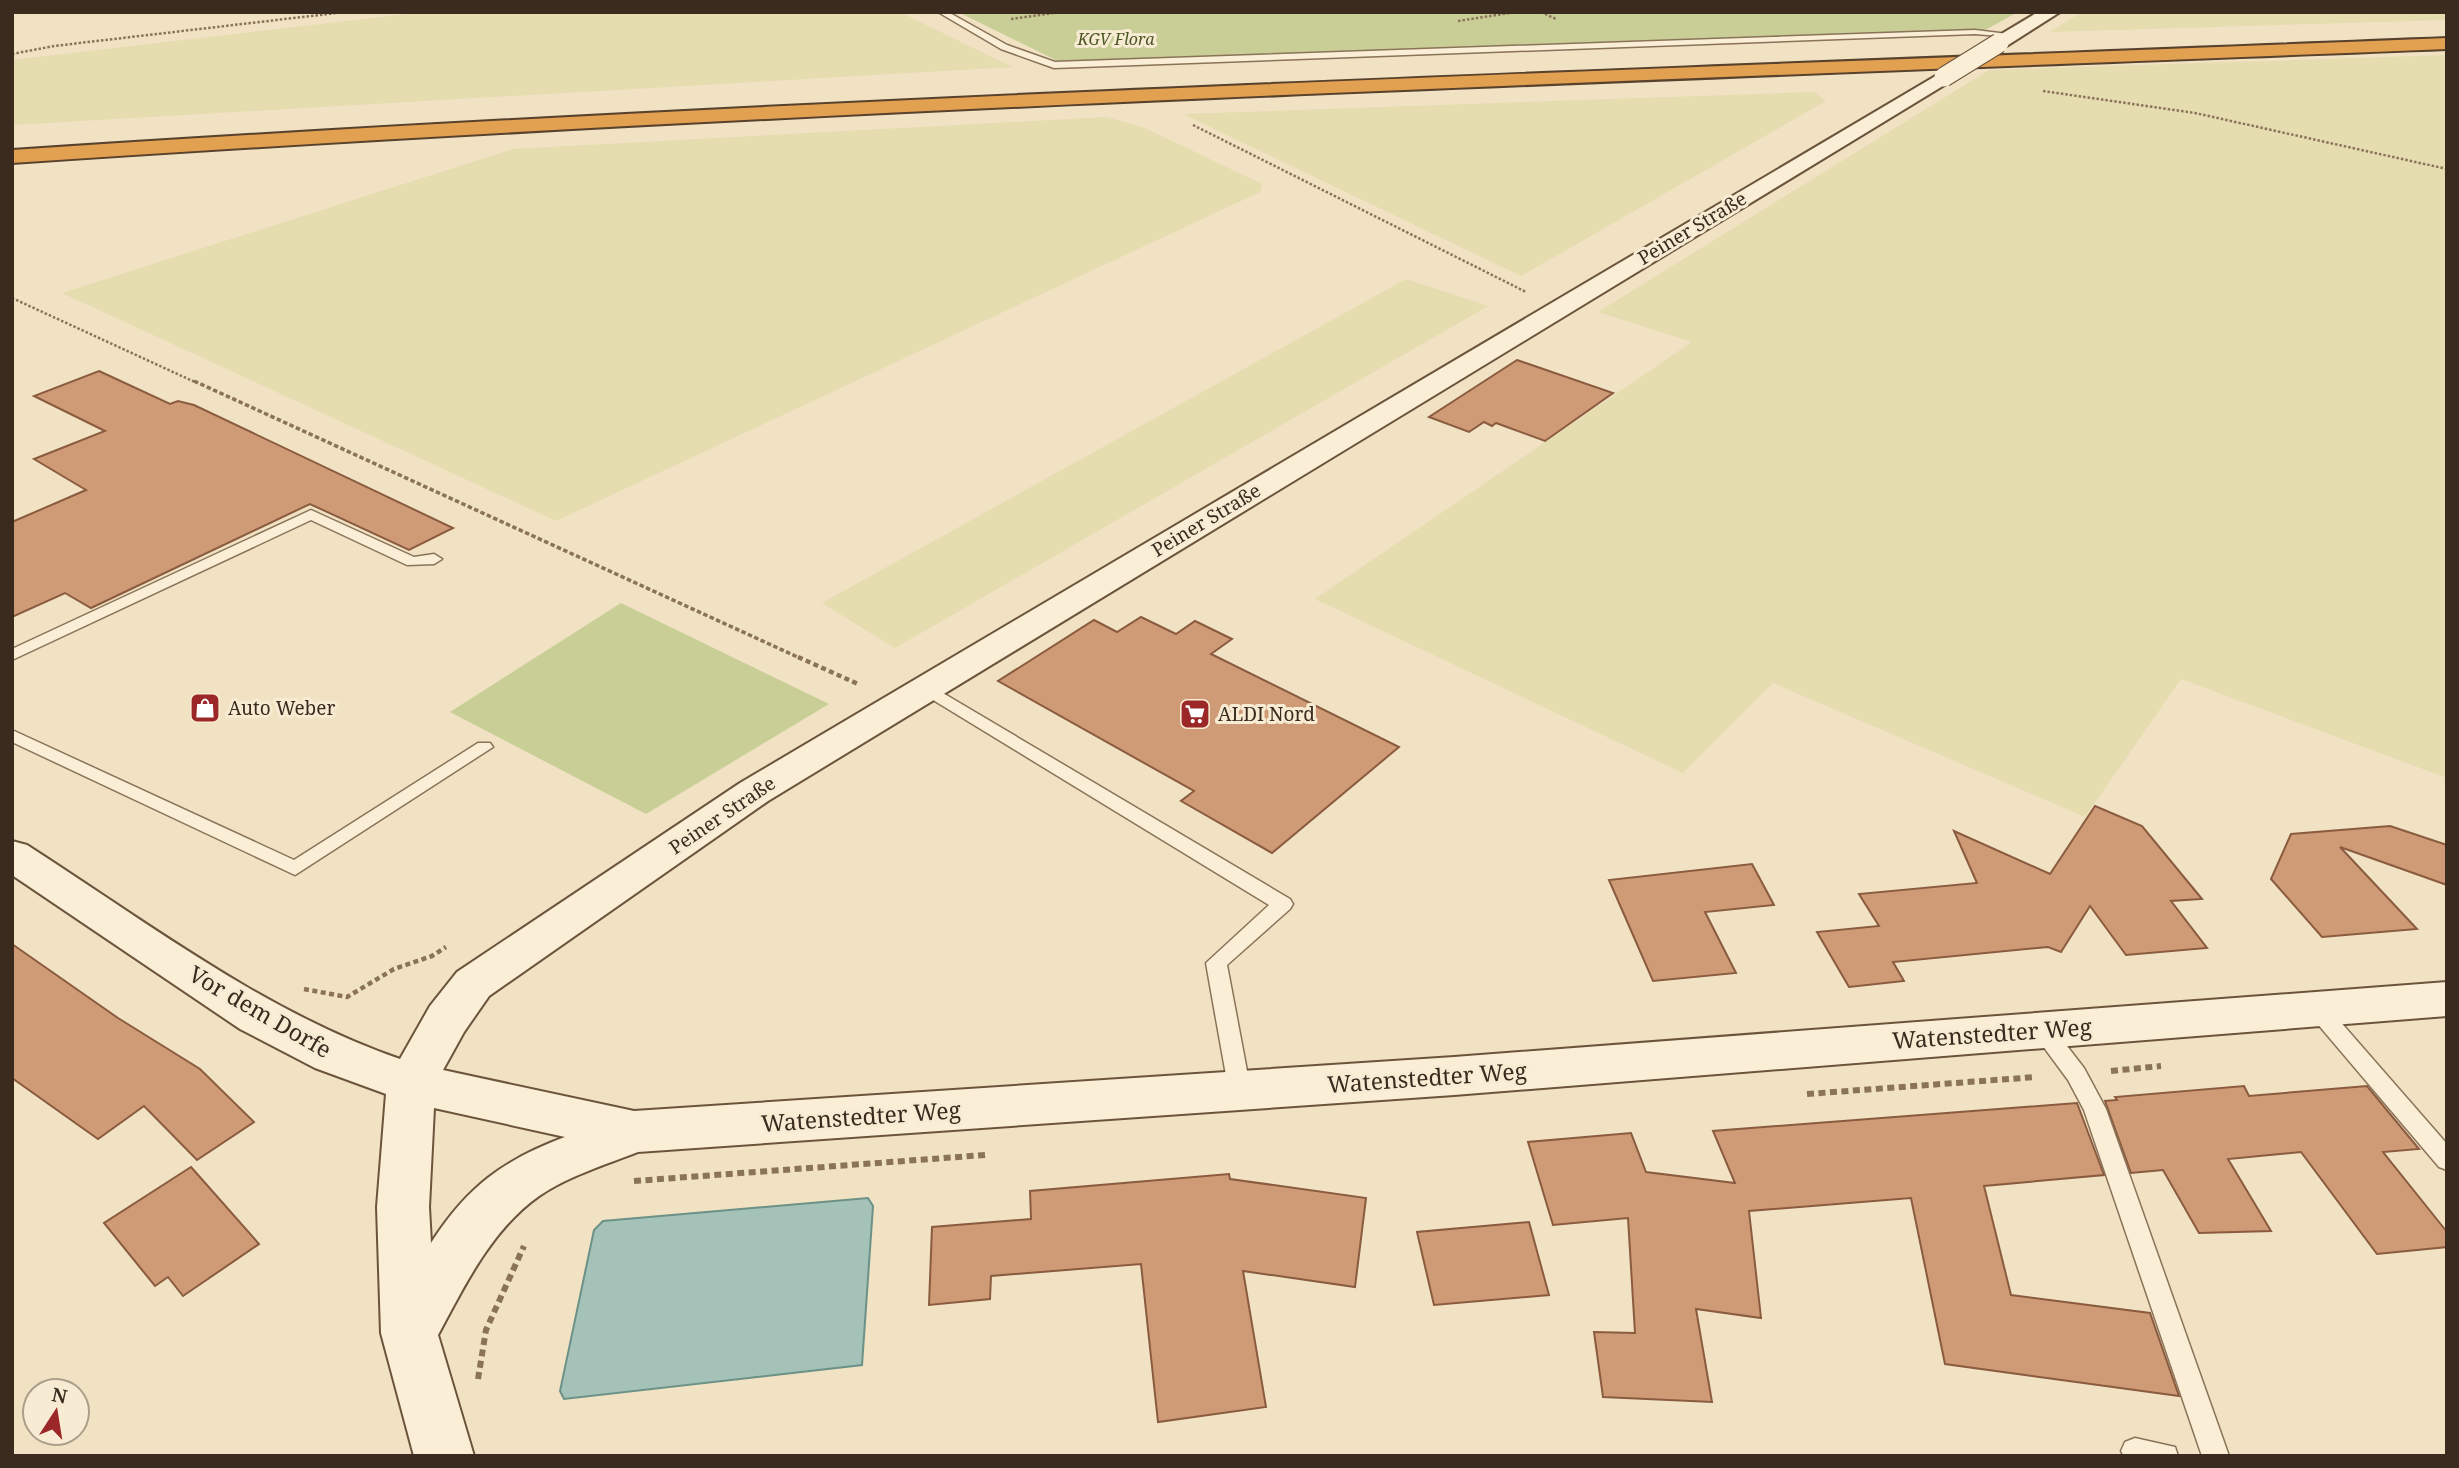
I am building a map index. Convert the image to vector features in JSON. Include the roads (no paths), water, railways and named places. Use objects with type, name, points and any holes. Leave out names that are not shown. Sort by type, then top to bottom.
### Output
[{"type":"highway","points":[[12,145],[710,101],[1016,86],[2447,32]]},
{"type":"highway","points":[[12,157],[751,111],[1060,96],[2447,43]]},
{"type":"street","name":"Peiner Straße","points":[[411,1083],[447,1019],[473,984],[754,792],[2051,12]]},
{"type":"street","name":"Vor dem Dorfe","points":[[12,855],[32,883],[257,1016],[332,1055],[411,1083]]},
{"type":"street","name":"Watenstedter Weg","points":[[411,1083],[634,1132],[1240,1092],[2447,999]]},
{"type":"street","points":[[411,1083],[403,1207],[409,1333],[441,1446]]},
{"type":"street","points":[[409,1333],[462,1241],[487,1209],[522,1180],[634,1132]]},
{"type":"lane","points":[[942,12],[1004,47],[1054,65],[1975,32],[2006,39]]},
{"type":"lane","points":[[12,655],[312,514],[412,562],[434,559]]},
{"type":"lane","points":[[911,696],[1283,904],[1216,964],[1240,1092]]},
{"type":"lane","points":[[12,736],[295,869],[484,747]]},
{"type":"lane","points":[[2317,1009],[2447,1160]]},
{"type":"lane","points":[[2042,1030],[2076,1074],[2095,1109],[2216,1456]]},
{"type":"lane","points":[[2135,1451],[2165,1456]]},
{"type":"water","points":[[868,1198],[873,1206],[862,1365],[564,1399],[560,1391],[594,1230],[603,1221]]},
{"type":"place","name":"Auto Weber","points":[[205,708]]},
{"type":"place","name":"ALDI Nord","points":[[1195,714]]},
{"type":"park label","name":"KGV Flora","points":[[1116,39]]}]
